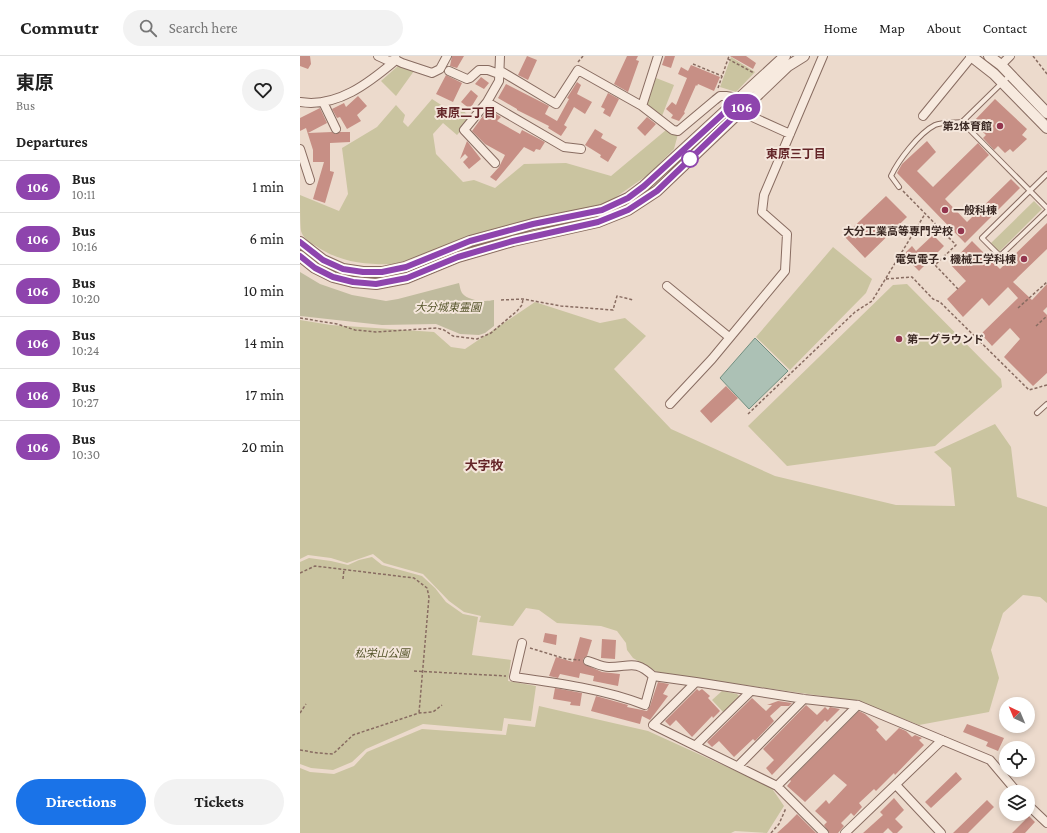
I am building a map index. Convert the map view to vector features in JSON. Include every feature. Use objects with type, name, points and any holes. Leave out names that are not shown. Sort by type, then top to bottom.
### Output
[{"type":"street","points":[[378,56],[389,61],[398,58]]},
{"type":"street","points":[[398,58],[402,63],[432,73],[440,69],[447,56]]},
{"type":"street","points":[[495,163],[464,130],[487,102],[499,81],[500,56]]},
{"type":"street","points":[[642,106],[658,56]]},
{"type":"street","points":[[300,256],[315,268],[333,277],[353,282],[376,284],[407,278],[458,257],[513,241],[598,222],[628,210],[657,191],[785,56]]},
{"type":"street","points":[[300,242],[323,260],[343,269],[363,272],[382,272],[406,267],[470,241],[533,224],[602,210],[628,198],[644,186],[788,66],[804,56]]},
{"type":"street","points":[[670,404],[712,359],[785,271],[787,234],[762,212],[764,195],[823,56]]},
{"type":"street","points":[[923,116],[972,56],[994,74],[1006,79],[1047,113]]},
{"type":"street","points":[[989,56],[1001,65],[1006,79],[1047,128]]},
{"type":"street","points":[[1001,65],[1010,56]]},
{"type":"street","points":[[300,102],[323,102],[343,97],[361,87],[398,58]]},
{"type":"street","points":[[449,72],[467,79],[479,70],[499,72],[556,104],[578,70],[642,106],[673,130],[678,131],[720,96],[726,96],[740,105],[748,115],[790,134]]},
{"type":"street","points":[[323,102],[336,129]]},
{"type":"street","points":[[487,102],[564,147],[581,149]]},
{"type":"street","points":[[300,149],[310,180]]},
{"type":"street","points":[[667,286],[729,337]]},
{"type":"street","points":[[522,644],[514,677],[547,681],[621,696],[645,705],[653,676]]},
{"type":"street","points":[[588,661],[609,667],[627,664],[639,666],[646,669],[653,676],[804,699],[858,705],[990,760],[1011,785]]},
{"type":"street","points":[[696,682],[653,725],[777,786],[824,833]]},
{"type":"street","points":[[696,745],[751,691]]},
{"type":"street","points":[[738,766],[804,699]]},
{"type":"street","points":[[777,786],[858,705]]},
{"type":"street","points":[[845,833],[942,740]]},
{"type":"street","points":[[896,785],[941,833]]},
{"type":"street","points":[[1035,812],[1047,823]]},
{"type":"lane","points":[[899,187],[891,176],[895,167],[923,133],[936,124],[962,122],[1006,79]]},
{"type":"lane","points":[[962,122],[1030,191],[1047,210],[1000,256],[982,238],[1030,191],[1047,174]]},
{"type":"lane","points":[[1037,413],[1047,404]]},
{"type":"path","points":[[1033,56],[1047,74]]},
{"type":"path","points":[[715,100],[729,57],[755,74]]},
{"type":"path","points":[[693,64],[722,76]]},
{"type":"path","points":[[899,187],[956,245],[935,265],[958,289]]},
{"type":"path","points":[[748,414],[855,312],[872,301],[925,214]]},
{"type":"path","points":[[886,279],[912,277],[933,299],[940,302],[1029,390],[1047,385]]},
{"type":"path","points":[[1018,308],[1047,282]]},
{"type":"path","points":[[501,300],[523,299],[561,306],[613,310],[617,296],[633,300]]},
{"type":"path","points":[[300,318],[337,324],[355,330],[376,332],[436,328],[444,330],[453,336],[477,339],[490,333],[517,311],[522,305],[523,299]]},
{"type":"path","points":[[1036,326],[1047,316]]},
{"type":"path","points":[[300,574],[315,566],[344,569],[414,578],[427,588],[429,597],[419,713]]},
{"type":"path","points":[[343,578],[344,569]]},
{"type":"path","points":[[522,644],[566,659],[588,661]]},
{"type":"path","points":[[414,671],[514,677]]},
{"type":"path","points":[[300,713],[306,704]]},
{"type":"path","points":[[300,750],[333,754],[353,735],[419,713],[433,712],[442,706]]},
{"type":"path","points":[[771,833],[779,824],[785,809],[792,801]]},
{"type":"green space","points":[[731,57],[755,72],[736,92],[720,87]]},
{"type":"green space","points":[[399,65],[414,71],[396,96],[381,81]]},
{"type":"green space","points":[[656,78],[674,85],[662,116],[646,104]]},
{"type":"green space","points":[[432,99],[452,112],[457,106],[472,118],[457,135],[443,123],[433,134],[436,154],[463,182],[474,180],[495,188],[524,164],[566,163],[611,176],[666,130],[678,134],[674,149],[649,174],[596,211],[401,264],[378,264],[346,260],[326,252],[307,240],[301,231],[300,195],[339,211],[348,194],[342,148],[377,127],[396,105],[405,115],[403,122],[408,127]]},
{"type":"green space","points":[[1034,201],[1042,209],[999,252],[991,243]]},
{"type":"green space","points":[[833,247],[872,279],[866,293],[790,370],[756,337]]},
{"type":"green space","name":"大分城東霊園","points":[[300,272],[320,284],[352,295],[386,301],[459,283],[462,293],[468,298],[482,301],[494,300],[494,326],[485,333],[479,335],[460,334],[436,324],[382,325],[300,316]]},
{"type":"green space","name":"第一グラウンド","points":[[907,284],[1001,379],[1002,387],[935,446],[787,466],[748,426],[893,285]]},
{"type":"green space","points":[[535,302],[600,323],[625,318],[646,336],[614,369],[671,429],[775,476],[896,505],[955,506],[951,468],[934,452],[995,424],[1011,447],[1017,497],[1047,507],[1047,603],[1040,597],[1023,595],[1003,613],[991,650],[999,678],[989,712],[919,725],[858,701],[659,673],[633,658],[627,650],[626,643],[617,631],[601,626],[557,623],[539,610],[526,608],[513,626],[479,622],[481,616],[464,612],[449,601],[423,574],[384,563],[373,554],[347,563],[331,558],[308,555],[300,559],[300,320],[331,325],[434,332],[451,347],[465,349]]},
{"type":"green space","name":"松栄山公園","points":[[372,557],[382,565],[422,576],[435,588],[446,602],[463,614],[478,617],[472,655],[511,660],[508,681],[536,686],[531,721],[504,718],[502,731],[423,724],[366,749],[352,762],[333,770],[311,768],[300,764],[300,562],[309,558],[348,565],[359,560]]},
{"type":"green space","points":[[722,691],[737,694],[741,698],[724,713],[712,700]]},
{"type":"green space","points":[[539,706],[648,731],[771,787],[784,806],[767,833],[735,831],[731,833],[300,833],[300,768],[310,772],[334,774],[354,766],[367,752],[422,729],[506,735],[508,724],[535,727]]},
{"type":"shaded area","points":[[755,338],[788,371],[749,409],[720,378]]},
{"type":"building","points":[[300,56],[310,56],[311,64],[308,69],[300,66]]},
{"type":"building","points":[[452,56],[464,56],[457,68],[450,66]]},
{"type":"building","points":[[527,56],[537,60],[528,80],[518,75]]},
{"type":"building","points":[[627,56],[638,56],[636,60],[639,61],[628,92],[614,84]]},
{"type":"building","points":[[665,56],[675,56],[671,68],[662,65]]},
{"type":"building","points":[[730,56],[746,56],[756,63],[753,69]]},
{"type":"building","points":[[691,65],[720,77],[714,91],[698,84],[697,86],[696,85],[684,112],[685,113],[679,121],[671,118],[673,115],[666,109],[672,102],[676,105],[687,78],[678,74],[681,67],[688,71]]},
{"type":"building","points":[[446,75],[462,83],[453,102],[436,94]]},
{"type":"building","points":[[481,77],[489,83],[484,89],[475,84]]},
{"type":"building","points":[[577,82],[581,85],[577,94],[592,102],[585,114],[574,107],[564,125],[567,127],[561,136],[548,128],[549,126],[517,110],[498,98],[506,84],[549,106],[545,114],[557,121],[569,99],[567,98]]},
{"type":"building","points":[[471,90],[478,96],[470,109],[461,102]]},
{"type":"building","points":[[608,93],[619,99],[610,117],[603,113],[605,109],[601,107]]},
{"type":"building","points":[[358,96],[367,106],[357,115],[361,121],[347,129],[340,117],[337,118],[332,109],[344,103],[346,107]]},
{"type":"building","name":"第2体育館","points":[[995,99],[1027,129],[1022,135],[1027,139],[1013,152],[1010,149],[1005,153],[998,146],[994,150],[983,138],[986,135],[973,122]]},
{"type":"building","points":[[320,108],[327,123],[308,133],[332,132],[336,134],[340,132],[350,132],[350,142],[330,143],[330,171],[334,172],[325,203],[313,199],[324,162],[313,162],[313,150],[306,128],[300,131],[300,118]]},
{"type":"building","points":[[488,109],[501,117],[497,121],[520,134],[522,130],[545,142],[540,150],[536,149],[534,152],[524,147],[496,181],[490,177],[499,167],[505,155],[485,144],[472,131]]},
{"type":"building","points":[[647,117],[656,124],[645,136],[637,128]]},
{"type":"building","points":[[595,129],[603,134],[601,138],[617,147],[608,162],[600,157],[601,155],[585,145]]},
{"type":"building","points":[[467,141],[481,159],[469,169],[463,162],[468,157],[465,154],[460,159]]},
{"type":"building","name":"一般科棟","points":[[927,141],[936,152],[917,171],[933,187],[978,143],[989,155],[945,199],[967,222],[1011,179],[1020,188],[965,243],[897,173],[902,164]]},
{"type":"building","points":[[886,196],[907,217],[865,258],[844,236]]},
{"type":"building","points":[[1047,223],[1047,249],[1013,282],[1032,300],[1047,284],[1047,307],[1043,311],[1047,315],[1047,373],[1033,386],[1004,357],[1020,339],[1010,328],[992,346],[981,334],[1018,298],[1008,287],[989,306],[982,298],[963,317],[947,299],[966,281],[950,264],[972,241],[1000,269]]},
{"type":"building","points":[[933,235],[944,246],[919,271],[903,255],[912,246],[916,251]]},
{"type":"building","points":[[726,386],[738,398],[711,423],[700,411]]},
{"type":"building","points":[[545,633],[557,635],[556,645],[543,642]]},
{"type":"building","points":[[580,637],[592,640],[587,656],[583,659],[584,664],[602,672],[620,674],[618,686],[593,681],[594,676],[580,673],[579,678],[560,674],[558,678],[549,676],[556,657],[573,662]]},
{"type":"building","points":[[602,639],[616,640],[615,659],[601,658]]},
{"type":"building","points":[[658,682],[669,684],[663,694],[668,696],[650,720],[642,716],[640,724],[591,711],[596,696],[628,705],[627,707],[647,711]]},
{"type":"building","points":[[555,688],[582,693],[580,706],[570,705],[571,702],[553,699]]},
{"type":"building","points":[[697,689],[699,691],[702,689],[710,696],[708,698],[720,711],[713,718],[712,716],[692,737],[676,720],[670,726],[665,721]]},
{"type":"building","points":[[752,698],[766,711],[772,705],[767,705],[778,701],[792,703],[789,706],[781,706],[770,716],[774,721],[755,741],[753,739],[734,757],[719,741],[712,747],[707,742]]},
{"type":"building","points":[[806,705],[817,715],[825,707],[828,710],[830,707],[840,709],[827,722],[825,720],[772,775],[766,768],[774,760],[763,749]]},
{"type":"building","points":[[859,711],[865,714],[879,727],[876,730],[886,741],[899,728],[906,731],[912,737],[915,735],[922,738],[919,740],[924,745],[895,775],[894,773],[876,791],[874,789],[859,803],[862,807],[854,816],[851,813],[841,823],[844,826],[838,833],[829,833],[824,825],[827,822],[815,811],[826,800],[829,804],[847,785],[834,774],[805,802],[787,786],[791,781],[790,780]]},
{"type":"building","points":[[967,724],[1004,738],[1003,741],[999,741],[998,751],[986,746],[988,742],[963,732]]},
{"type":"building","points":[[956,772],[962,779],[931,808],[925,802]]},
{"type":"building","points":[[894,798],[904,810],[895,819],[903,827],[897,833],[893,833],[888,828],[883,833],[863,833],[883,815],[880,812]]},
{"type":"building","points":[[987,800],[994,807],[968,833],[953,833]]},
{"type":"building","points":[[797,814],[816,833],[777,833],[787,824]]},
{"type":"building","points":[[1024,821],[1035,822],[1025,833],[1012,833]]},
{"type":"bus line","name":"106","points":[[300,242],[323,260],[343,269],[363,272],[382,272],[406,267],[470,241],[533,224],[602,210],[628,198],[644,186],[737,101],[743,108],[657,191],[628,210],[598,222],[513,241],[458,257],[407,278],[376,284],[353,282],[333,277],[315,268],[300,256]]},
{"type":"place","name":"第2体育館","points":[[1000,126]]},
{"type":"place","name":"一般科棟","points":[[945,210]]},
{"type":"place","name":"大分工業高等専門学校","points":[[961,231]]},
{"type":"place","name":"電気電子・機械工学科棟","points":[[1024,259]]},
{"type":"place","name":"第一グラウンド","points":[[899,339]]},
{"type":"district","name":"東原二丁目","points":[[466,113]]},
{"type":"district","name":"東原三丁目","points":[[796,154]]},
{"type":"district","name":"大字牧","points":[[484,465]]}]
